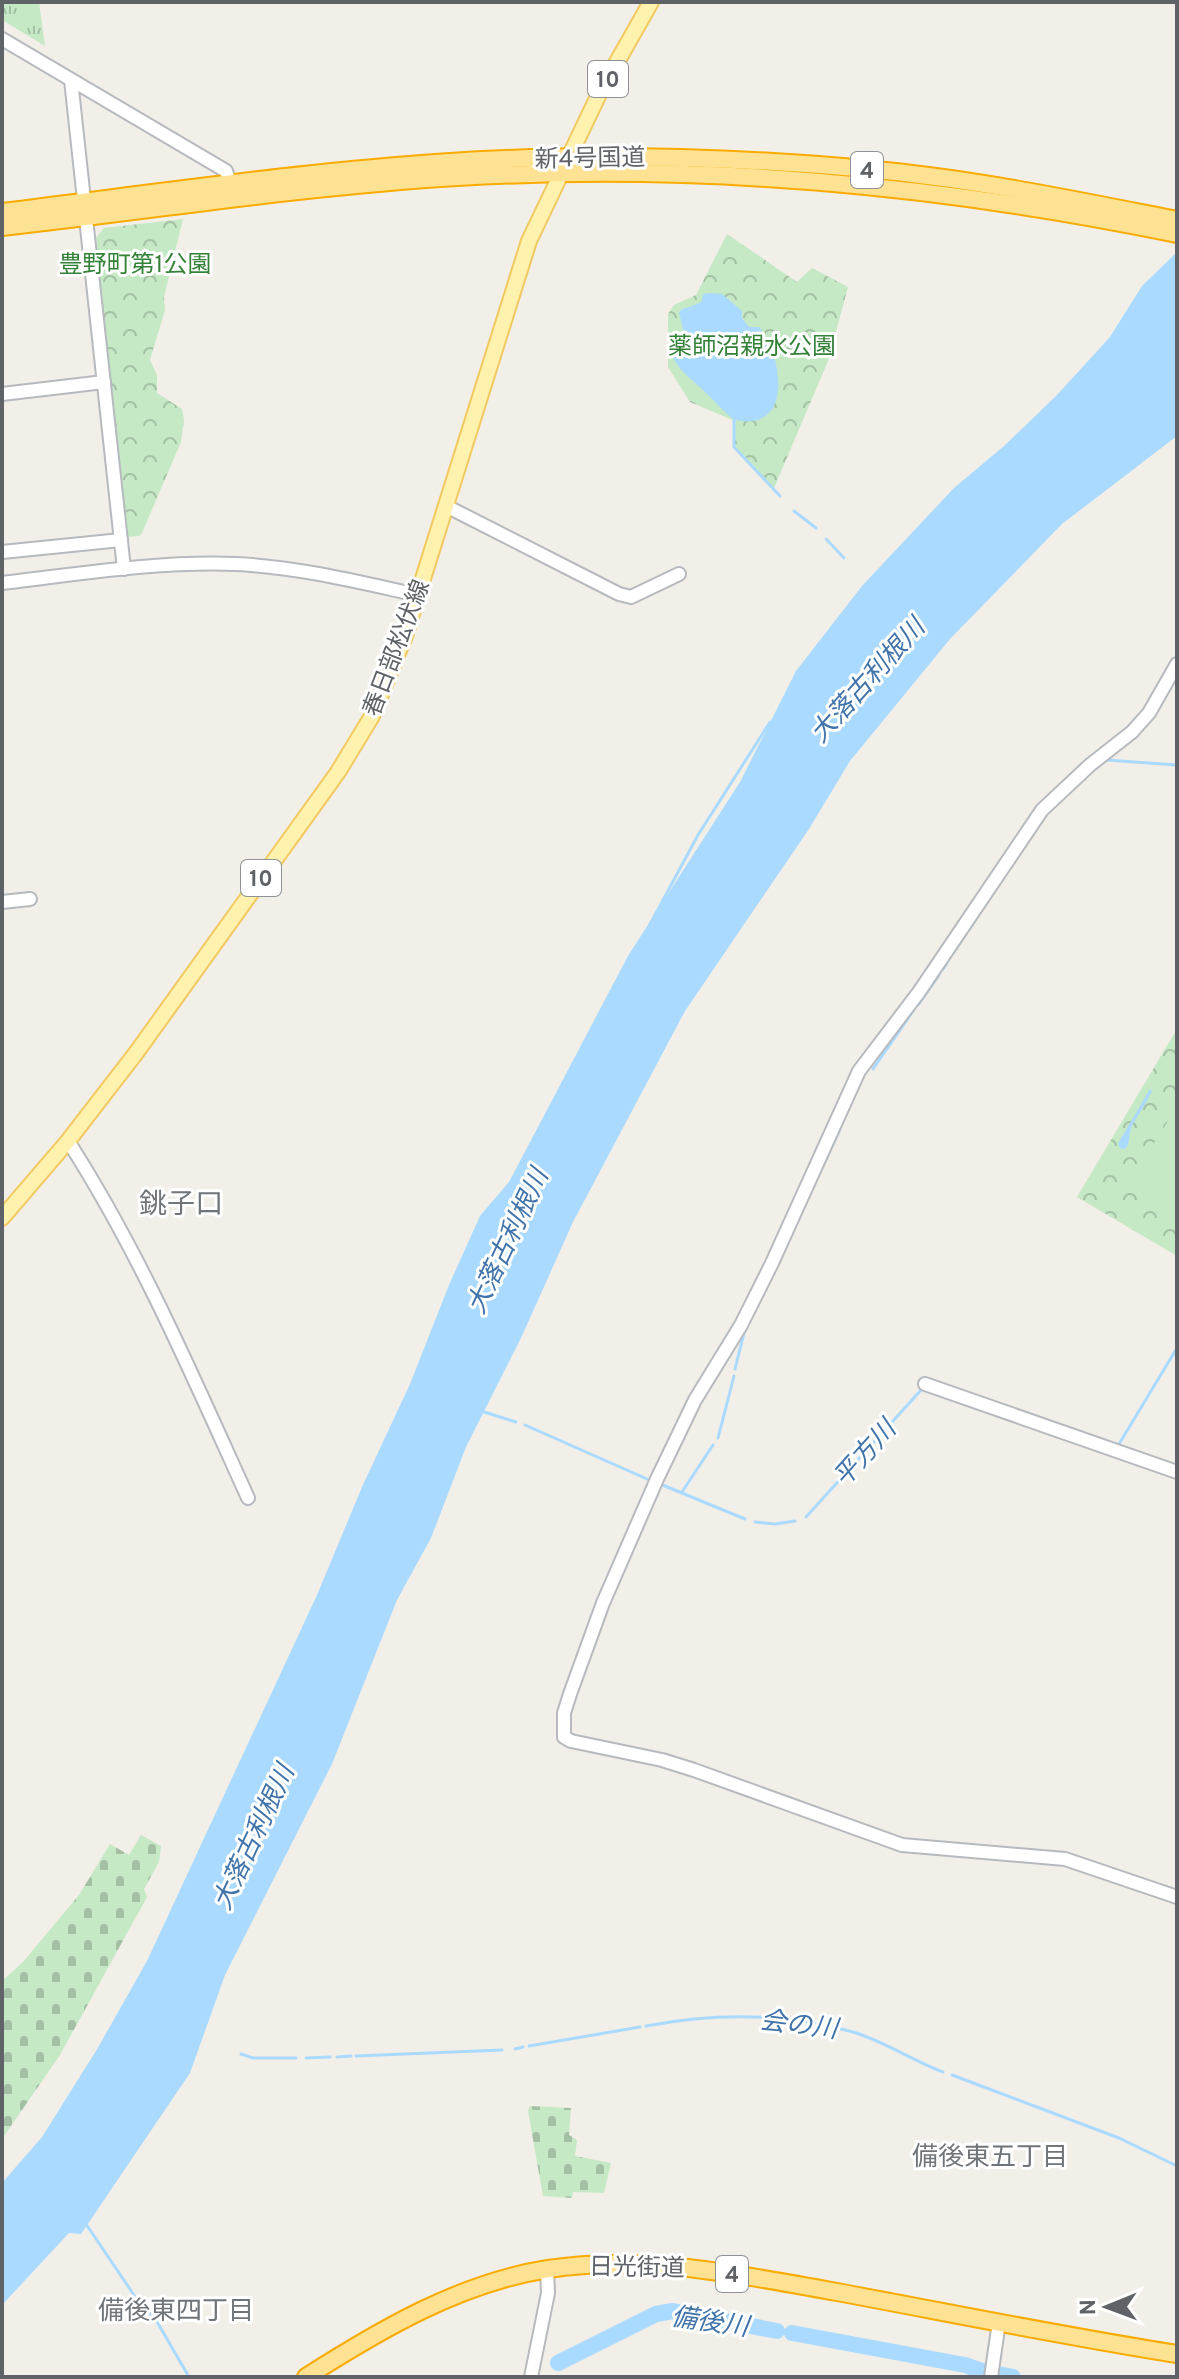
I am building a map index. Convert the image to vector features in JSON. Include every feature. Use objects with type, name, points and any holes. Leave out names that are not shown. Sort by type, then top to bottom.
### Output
[{"type":"highway","name":"新4号国道","points":[[2,227],[231,185],[392,167],[568,158],[744,160],[887,171],[1040,194],[1163,222],[1177,234]]},
{"type":"highway","name":"新4号国道","points":[[2,212],[85,210],[414,180],[661,172],[868,184],[1163,222]]},
{"type":"highway","name":"日光街道","points":[[306,2377],[397,2322],[442,2301],[547,2269],[592,2265],[681,2266],[1177,2354]]},
{"type":"main road","name":"春日部松伏線","points":[[2,1218],[68,1141],[162,1017],[338,772],[379,701],[405,636],[529,241],[600,92],[651,2]]},
{"type":"street","points":[[2,39],[226,171],[231,185]]},
{"type":"street","points":[[71,80],[124,569]]},
{"type":"street","points":[[2,394],[104,382]]},
{"type":"street","points":[[446,506],[619,594],[631,597],[679,574]]},
{"type":"street","points":[[2,552],[121,540]]},
{"type":"street","points":[[2,583],[199,564],[259,566],[317,573],[418,595]]},
{"type":"street","points":[[1177,664],[1149,713],[1132,732],[1063,788],[1042,810],[936,967],[859,1071],[772,1263],[741,1325],[695,1400],[657,1479],[603,1603],[570,1694],[563,1729],[564,1737],[571,1741],[694,1770],[902,1845],[1065,1859],[1177,1897]]},
{"type":"street","points":[[2,902],[30,899]]},
{"type":"street","points":[[68,1141],[130,1250],[248,1498]]},
{"type":"street","points":[[925,1384],[1177,1472]]},
{"type":"street","points":[[531,2377],[548,2293],[547,2269]]},
{"type":"street","points":[[992,2374],[999,2322]]},
{"type":"green space","points":[[2,2],[39,2],[45,46],[2,20]]},
{"type":"green space","name":"豊野町第1公園","points":[[183,219],[164,297],[165,310],[150,360],[157,375],[157,393],[182,409],[181,442],[142,533],[126,537],[96,238],[104,228]]},
{"type":"green space","name":"薬師沼親水公園","points":[[727,234],[797,282],[812,268],[848,287],[828,361],[774,488],[735,446],[735,421],[690,402],[668,367],[668,314],[674,305],[696,295]]},
{"type":"green space","points":[[1177,1029],[1177,1256],[1077,1197]]},
{"type":"green space","points":[[1177,1107],[1177,1221],[1126,1187]]},
{"type":"green space","points":[[141,1835],[161,1846],[159,1862],[144,1889],[147,1897],[60,2055],[2,2139],[2,1981],[23,1962],[79,1895],[110,1844],[129,1855]]},
{"type":"green space","points":[[530,2106],[571,2108],[569,2135],[577,2140],[575,2156],[611,2163],[604,2193],[573,2192],[572,2198],[543,2196],[528,2111]]},
{"type":"water","name":"大落古利根川","points":[[1177,252],[1177,436],[1062,524],[950,639],[850,761],[809,829],[685,1011],[573,1222],[521,1338],[466,1447],[431,1538],[397,1600],[332,1764],[225,1975],[190,2073],[81,2234],[69,2233],[2,2305],[2,2183],[42,2137],[147,1961],[317,1595],[480,1216],[509,1182],[628,956],[740,782],[796,671],[862,586],[954,488],[1056,396],[1110,337],[1142,286]]},
{"type":"water","points":[[703,294],[722,294],[742,311],[742,318],[749,327],[759,327],[771,348],[776,362],[778,391],[769,413],[758,420],[734,419],[683,371],[672,356],[685,338],[679,312],[701,302]]},
{"type":"water","points":[[1150,1089],[1152,1091],[1131,1128],[1126,1148],[1121,1149],[1118,1144]]},
{"type":"waterway","points":[[734,419],[734,447],[780,496]]},
{"type":"waterway","points":[[794,511],[816,528]]},
{"type":"waterway","points":[[826,539],[844,558]]},
{"type":"waterway","points":[[648,928],[698,835],[770,722]]},
{"type":"waterway","name":"平方川","points":[[1106,760],[1177,765]]},
{"type":"waterway","name":"平方川","points":[[974,922],[993,892]]},
{"type":"waterway","name":"平方川","points":[[969,929],[972,925]]},
{"type":"waterway","name":"平方川","points":[[956,949],[966,934]]},
{"type":"waterway","name":"平方川","points":[[943,969],[947,963]]},
{"type":"waterway","name":"平方川","points":[[918,1005],[939,975]]},
{"type":"waterway","name":"平方川","points":[[873,1069],[913,1011]]},
{"type":"waterway","name":"平方川","points":[[807,1200],[839,1131]]},
{"type":"waterway","name":"平方川","points":[[735,1369],[745,1329]]},
{"type":"waterway","points":[[1119,1444],[1177,1348]]},
{"type":"waterway","name":"平方川","points":[[718,1438],[734,1376]]},
{"type":"waterway","name":"平方川","points":[[806,1517],[922,1389]]},
{"type":"waterway","points":[[481,1411],[516,1422]]},
{"type":"waterway","name":"平方川","points":[[525,1425],[647,1479]]},
{"type":"waterway","name":"平方川","points":[[682,1492],[713,1445]]},
{"type":"waterway","name":"平方川","points":[[660,1484],[745,1519]]},
{"type":"waterway","name":"平方川","points":[[755,1522],[775,1524],[795,1521]]},
{"type":"waterway","name":"会の川","points":[[646,2026],[724,2017],[802,2021],[865,2036],[943,2072]]},
{"type":"waterway","name":"会の川","points":[[529,2046],[640,2027]]},
{"type":"waterway","name":"会の川","points":[[515,2049],[523,2047]]},
{"type":"waterway","name":"会の川","points":[[356,2056],[502,2050]]},
{"type":"waterway","name":"会の川","points":[[241,2054],[253,2058],[296,2058]]},
{"type":"waterway","name":"会の川","points":[[337,2057],[351,2056]]},
{"type":"waterway","name":"会の川","points":[[306,2058],[330,2057]]},
{"type":"waterway","name":"会の川","points":[[952,2075],[1119,2138],[1177,2166]]},
{"type":"waterway","points":[[86,2224],[136,2298],[156,2320],[189,2377]]},
{"type":"waterway","name":"備後川","points":[[558,2363],[656,2314],[673,2311],[777,2331]]},
{"type":"waterway","name":"備後川","points":[[792,2333],[1013,2377]]},
{"type":"waterway","name":"備後川","points":[[984,2377],[985,2372]]},
{"type":"district","name":"銚子口","points":[[181,1203]]},
{"type":"district","name":"備後東五丁目","points":[[990,2156]]},
{"type":"district","name":"備後東四丁目","points":[[176,2310]]}]
